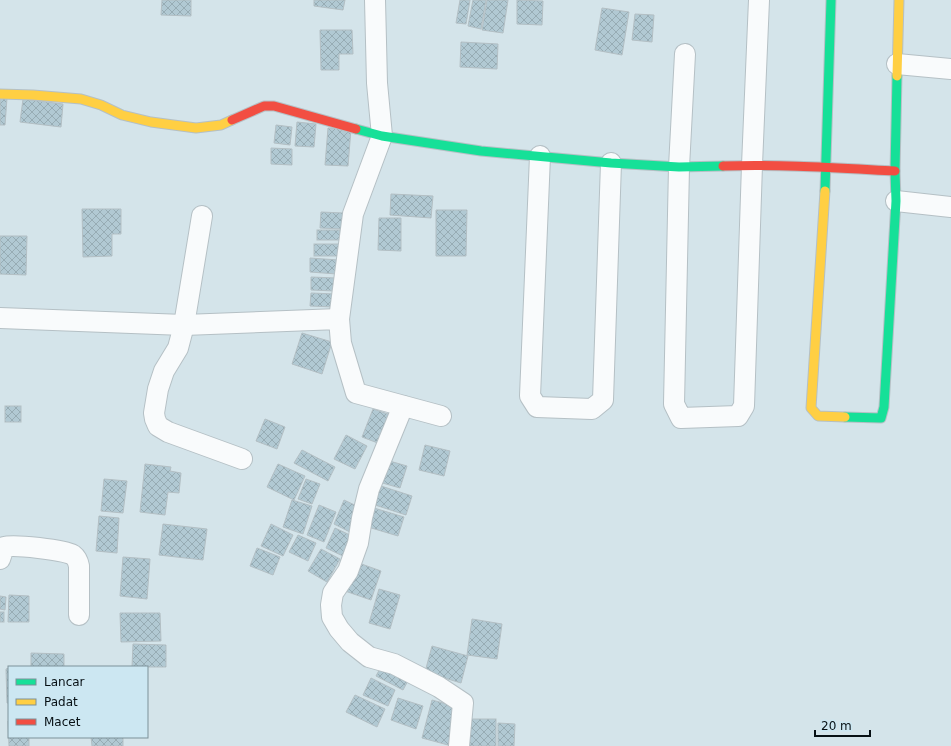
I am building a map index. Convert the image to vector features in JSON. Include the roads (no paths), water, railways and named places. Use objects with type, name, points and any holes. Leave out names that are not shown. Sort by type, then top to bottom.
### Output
[{"type":"street","points":[[375,0],[377,83],[382,136],[353,214],[339,319],[341,343],[356,393],[441,416]]},
{"type":"street","points":[[685,54],[679,167],[674,404],[681,418],[738,416],[744,406],[759,0]]},
{"type":"street","points":[[831,0],[826,167],[811,408],[818,416],[881,418],[884,407],[896,201],[895,172],[899,0]]},
{"type":"street","points":[[897,64],[951,69]]},
{"type":"street","points":[[0,94],[81,99],[101,105],[122,115],[151,122],[196,128],[221,125],[264,106],[274,106],[382,136],[482,151],[611,163],[679,167],[752,165],[826,167],[895,172]]},
{"type":"street","points":[[540,156],[530,396],[537,407],[592,410],[603,400],[611,163]]},
{"type":"street","points":[[896,201],[951,207]]},
{"type":"street","points":[[202,216],[184,324],[178,348],[164,372],[158,389],[154,413],[158,426],[168,432],[242,459]]},
{"type":"street","points":[[0,318],[184,324],[339,319]]},
{"type":"street","points":[[403,406],[369,489],[358,542],[348,571],[333,593],[331,605],[332,617],[339,629],[350,642],[369,657],[394,664],[439,687],[463,703],[459,746]]},
{"type":"street","points":[[0,559],[4,547],[12,546],[41,548],[72,554],[77,558],[79,566],[79,616]]}]
